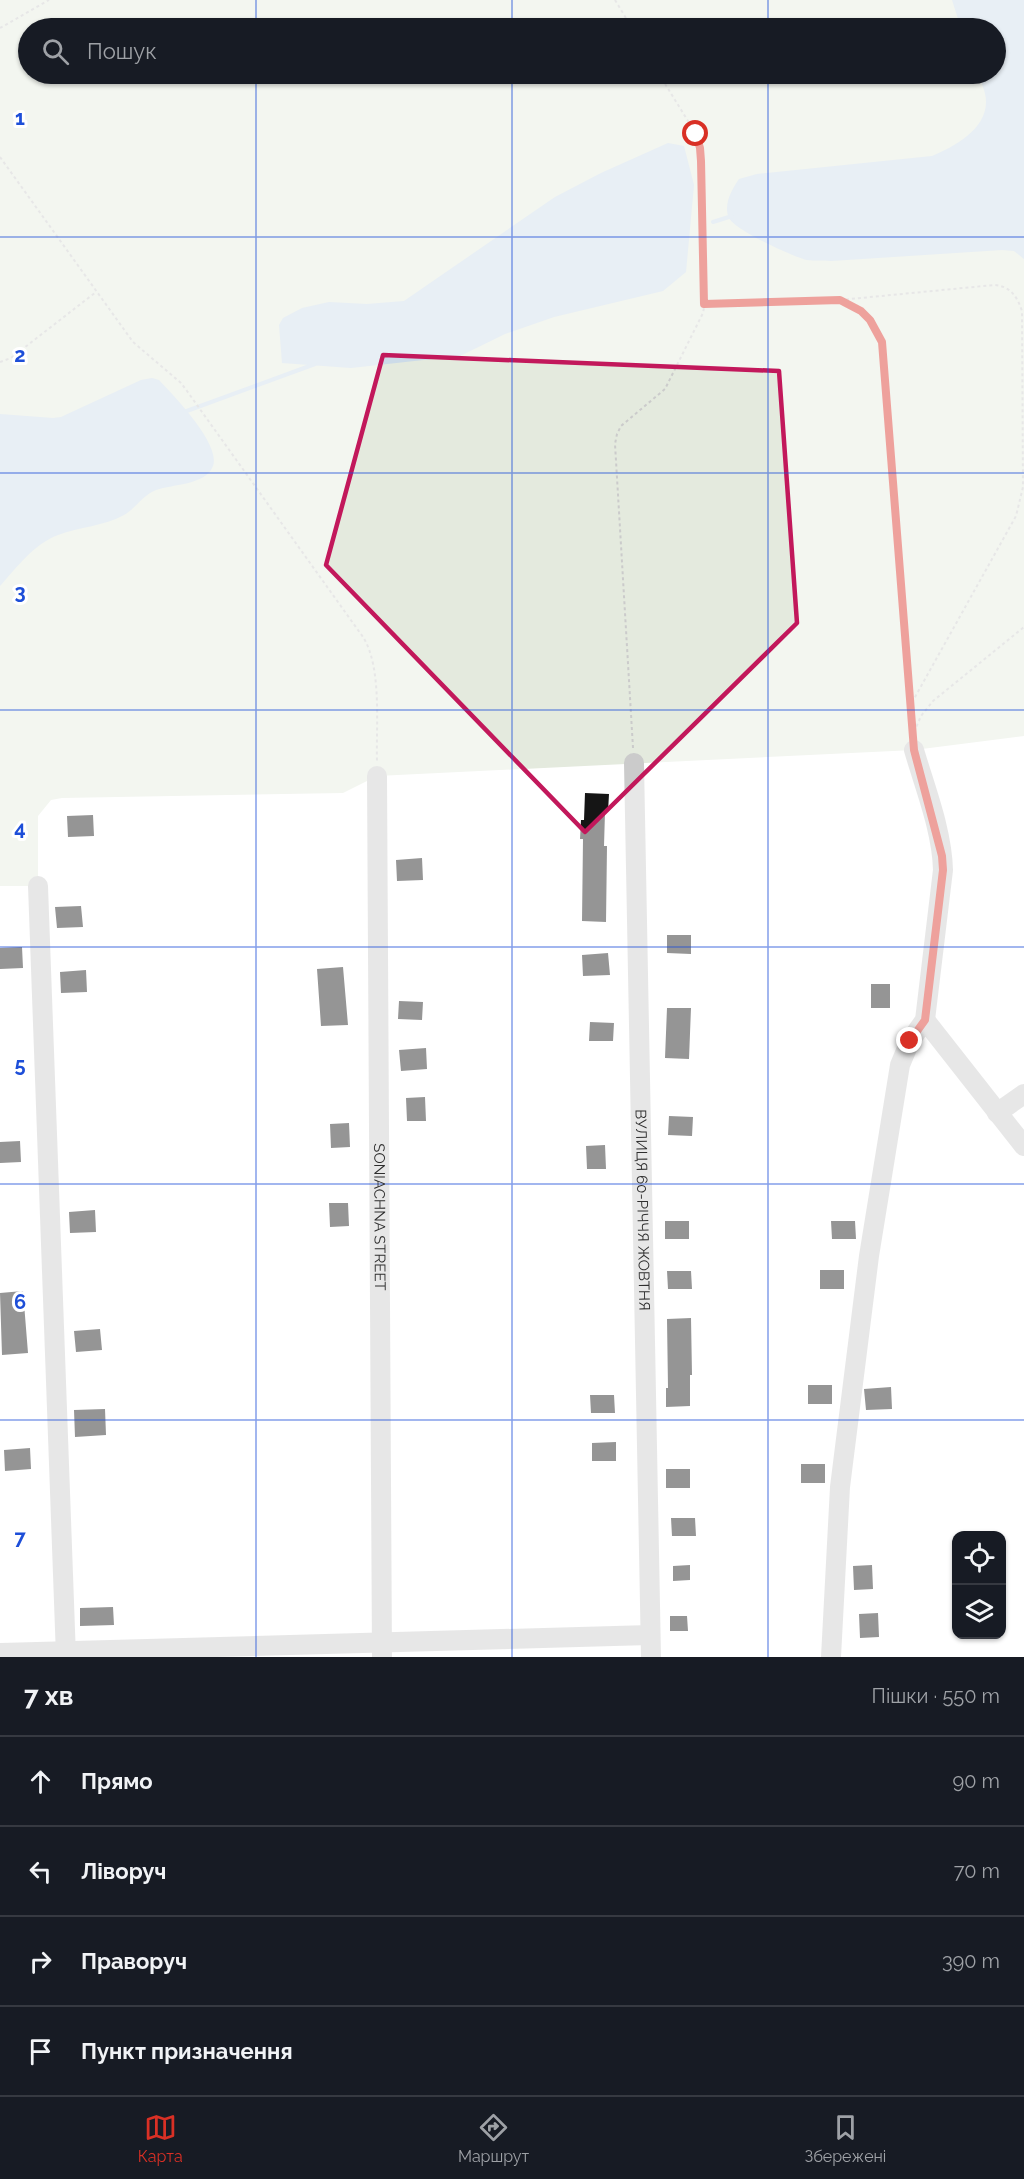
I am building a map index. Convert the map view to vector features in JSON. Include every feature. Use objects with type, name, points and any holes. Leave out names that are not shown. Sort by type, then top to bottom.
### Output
[{"type":"street","points":[[831,1657],[840,1486],[869,1256],[900,1065],[910,1041],[925,1020],[943,870],[942,856],[913,742]]},
{"type":"street","name":"ВУЛИЦЯ 60-РІЧЧЯ ЖОВТНЯ","points":[[634,763],[651,1657]]},
{"type":"street","name":"SONIACHNA STREET","points":[[377,776],[382,1650]]},
{"type":"street","points":[[38,886],[66,1654]]},
{"type":"street","points":[[925,1020],[1024,1146]]},
{"type":"street","points":[[998,1113],[1024,1094]]},
{"type":"street","points":[[0,1653],[382,1650],[650,1635]]},
{"type":"path","points":[[0,28],[49,0]]},
{"type":"path","points":[[615,0],[626,18]]},
{"type":"path","points":[[634,763],[616,434],[626,420],[665,388],[703,313],[704,304],[700,148],[696,134],[665,84]]},
{"type":"path","points":[[0,157],[133,342],[181,383],[369,647],[375,669],[377,776]]},
{"type":"path","points":[[704,304],[840,300],[994,285],[1004,285],[1019,301],[1022,311],[1023,487],[1020,503],[1016,516],[910,706]]},
{"type":"path","points":[[0,362],[11,358],[96,292]]},
{"type":"path","points":[[840,300],[861,311],[870,320],[882,342],[913,742]]},
{"type":"path","points":[[913,742],[921,716],[933,701],[1024,627]]},
{"type":"highlighted area","points":[[383,355],[779,371],[797,623],[585,832],[326,565]]},
{"type":"shaded area","points":[[0,0],[1024,0],[1024,736],[914,750],[377,776],[343,793],[62,798],[51,800],[38,816],[38,886],[0,886]]},
{"type":"water","points":[[952,0],[1024,0],[1024,259],[1014,251],[1002,250],[831,261],[807,260],[765,242],[742,229],[729,218],[728,203],[731,192],[739,179],[757,174],[932,156],[968,136],[985,111],[986,101],[982,84],[1006,84],[1006,18],[958,18]]},
{"type":"water","points":[[668,143],[684,146],[694,185],[686,272],[663,291],[554,317],[505,334],[460,356],[351,368],[282,363],[279,325],[283,318],[302,308],[329,302],[367,304],[404,301],[555,197],[601,173]]},
{"type":"water","points":[[152,378],[159,380],[166,387],[203,433],[214,457],[213,466],[209,472],[204,477],[188,483],[151,492],[116,519],[66,532],[49,539],[26,557],[0,586],[0,414],[61,417],[141,380]]},
{"type":"building","points":[[585,793],[609,794],[608,812],[605,812],[604,846],[607,846],[606,922],[582,921],[583,839],[580,839],[581,820],[584,820]]},
{"type":"building","points":[[93,815],[94,836],[68,837],[67,816]]},
{"type":"building","points":[[422,858],[423,880],[397,881],[396,860]]},
{"type":"building","points":[[81,906],[83,927],[57,928],[55,907]]},
{"type":"building","points":[[667,935],[691,935],[691,954],[667,953]]},
{"type":"building","points":[[22,947],[23,968],[0,969],[0,948]]},
{"type":"building","points":[[608,953],[610,975],[583,976],[582,955]]},
{"type":"building","points":[[343,967],[348,1025],[321,1026],[317,969]]},
{"type":"building","points":[[86,970],[87,992],[61,993],[60,972]]},
{"type":"building","points":[[871,984],[890,984],[890,1008],[871,1008]]},
{"type":"building","points":[[399,1001],[423,1002],[422,1020],[398,1019]]},
{"type":"building","points":[[667,1008],[691,1008],[689,1059],[665,1058]]},
{"type":"building","points":[[590,1022],[614,1023],[613,1041],[589,1041]]},
{"type":"building","points":[[426,1048],[427,1069],[401,1071],[399,1050]]},
{"type":"building","points":[[425,1097],[426,1121],[407,1121],[406,1098]]},
{"type":"building","points":[[669,1116],[693,1117],[692,1136],[668,1135]]},
{"type":"building","points":[[349,1123],[350,1147],[331,1148],[330,1124]]},
{"type":"building","points":[[20,1141],[21,1162],[0,1163],[0,1142]]},
{"type":"building","points":[[605,1145],[606,1169],[587,1169],[586,1146]]},
{"type":"building","points":[[329,1203],[348,1203],[349,1226],[330,1227]]},
{"type":"building","points":[[95,1210],[96,1232],[70,1233],[69,1212]]},
{"type":"building","points":[[665,1221],[689,1221],[689,1239],[665,1239]]},
{"type":"building","points":[[831,1221],[855,1221],[856,1239],[832,1239]]},
{"type":"building","points":[[820,1270],[844,1270],[844,1289],[820,1289]]},
{"type":"building","points":[[667,1271],[691,1271],[692,1289],[668,1289]]},
{"type":"building","points":[[23,1291],[28,1353],[2,1355],[0,1293]]},
{"type":"building","points":[[691,1318],[690,1406],[666,1407],[667,1319]]},
{"type":"building","points":[[100,1329],[102,1350],[76,1352],[74,1331]]},
{"type":"building","points":[[808,1385],[832,1385],[832,1404],[808,1404]]},
{"type":"building","points":[[891,1387],[892,1409],[866,1410],[864,1389]]},
{"type":"building","points":[[590,1395],[614,1395],[615,1413],[591,1413]]},
{"type":"building","points":[[105,1409],[106,1435],[75,1437],[74,1410]]},
{"type":"building","points":[[616,1442],[616,1461],[592,1461],[592,1443]]},
{"type":"building","points":[[30,1448],[31,1469],[5,1471],[4,1450]]},
{"type":"building","points":[[801,1464],[825,1464],[825,1483],[801,1483]]},
{"type":"building","points":[[666,1469],[690,1469],[690,1488],[666,1488]]},
{"type":"building","points":[[671,1518],[695,1518],[696,1536],[672,1536]]},
{"type":"building","points":[[690,1565],[690,1580],[673,1581],[673,1566]]},
{"type":"building","points":[[872,1565],[873,1589],[854,1590],[853,1566]]},
{"type":"building","points":[[113,1607],[114,1625],[80,1626],[80,1608]]},
{"type":"building","points":[[878,1613],[879,1637],[860,1638],[859,1614]]},
{"type":"building","points":[[670,1616],[687,1616],[688,1631],[670,1631]]},
{"type":"waterway","points":[[713,222],[732,216]]},
{"type":"waterway","points":[[184,412],[315,364]]},
{"type":"route","points":[[696,134],[701,161],[706,297],[704,304],[840,300],[861,311],[870,320],[882,342],[914,750],[937,830],[943,870],[925,1020],[910,1041]]}]
